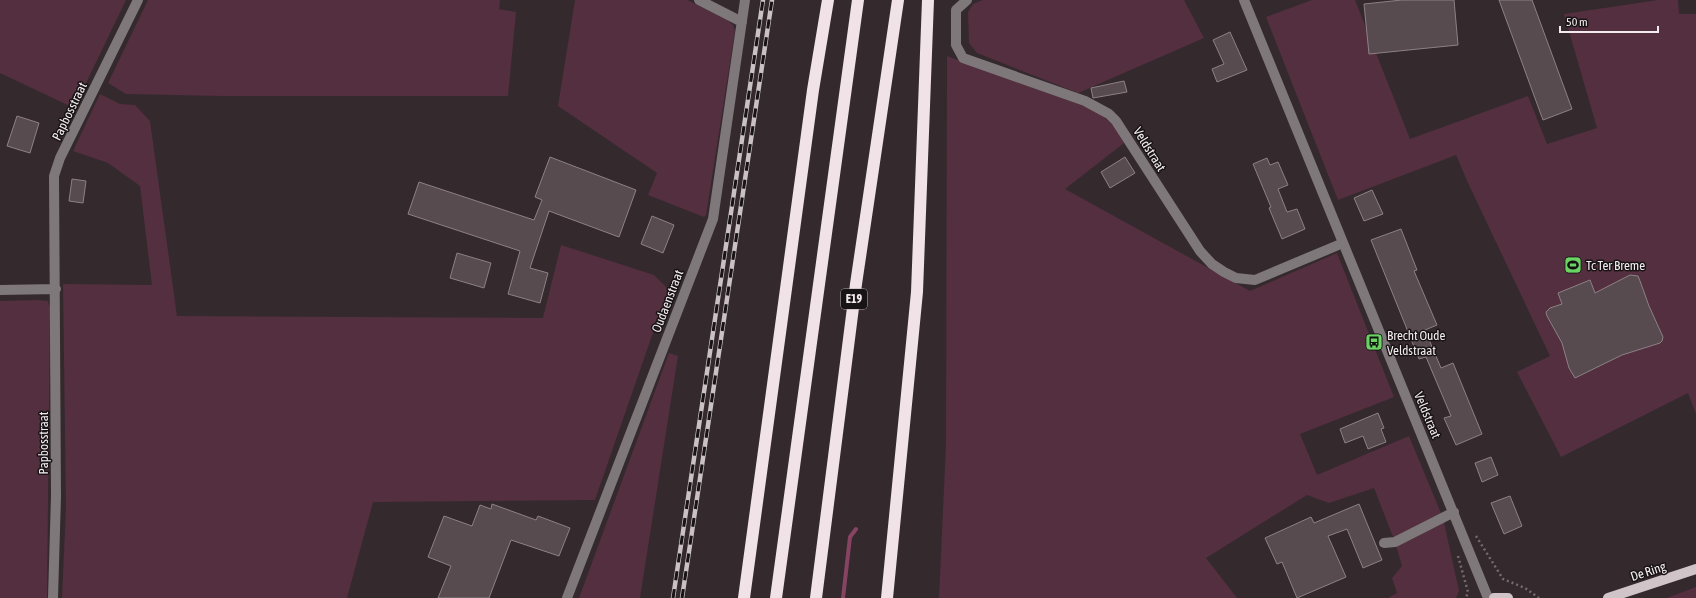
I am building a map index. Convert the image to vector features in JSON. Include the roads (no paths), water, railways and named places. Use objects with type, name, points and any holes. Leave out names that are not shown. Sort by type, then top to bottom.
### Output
[{"type":"highway","points":[[744,598],[813,90],[828,0]]},
{"type":"highway","points":[[776,598],[858,0]]},
{"type":"highway","name":"E19","points":[[816,598],[856,284],[898,0]]},
{"type":"highway","points":[[887,598],[917,292],[928,0]]},
{"type":"main road","name":"De Ring","points":[[1608,598],[1696,570]]},
{"type":"main road","points":[[1494,598],[1508,598]]},
{"type":"street","name":"Papbosstraat","points":[[53,598],[56,496],[56,289],[54,176],[60,158],[138,0]]},
{"type":"street","points":[[699,0],[742,22]]},
{"type":"street","name":"Oudaenstraat","points":[[567,598],[712,219],[745,0]]},
{"type":"street","name":"Veldstraat","points":[[966,0],[956,10],[956,45],[963,58],[1085,102],[1109,114],[1120,126],[1200,251],[1212,264],[1224,272],[1236,278],[1255,280],[1343,243]]},
{"type":"street","name":"Veldstraat","points":[[1244,0],[1488,598]]},
{"type":"street","points":[[0,290],[56,289]]},
{"type":"street","points":[[1384,543],[1395,542],[1454,512]]},
{"type":"waterway","points":[[843,598],[850,537],[856,529]]},
{"type":"railway","points":[[673,598],[763,0]]},
{"type":"railway","points":[[682,598],[772,0]]},
{"type":"place","name":"Tc Ter Breme","points":[[1573,265]]},
{"type":"place","name":"Brecht Oude Veldstraat","points":[[1374,342]]}]
